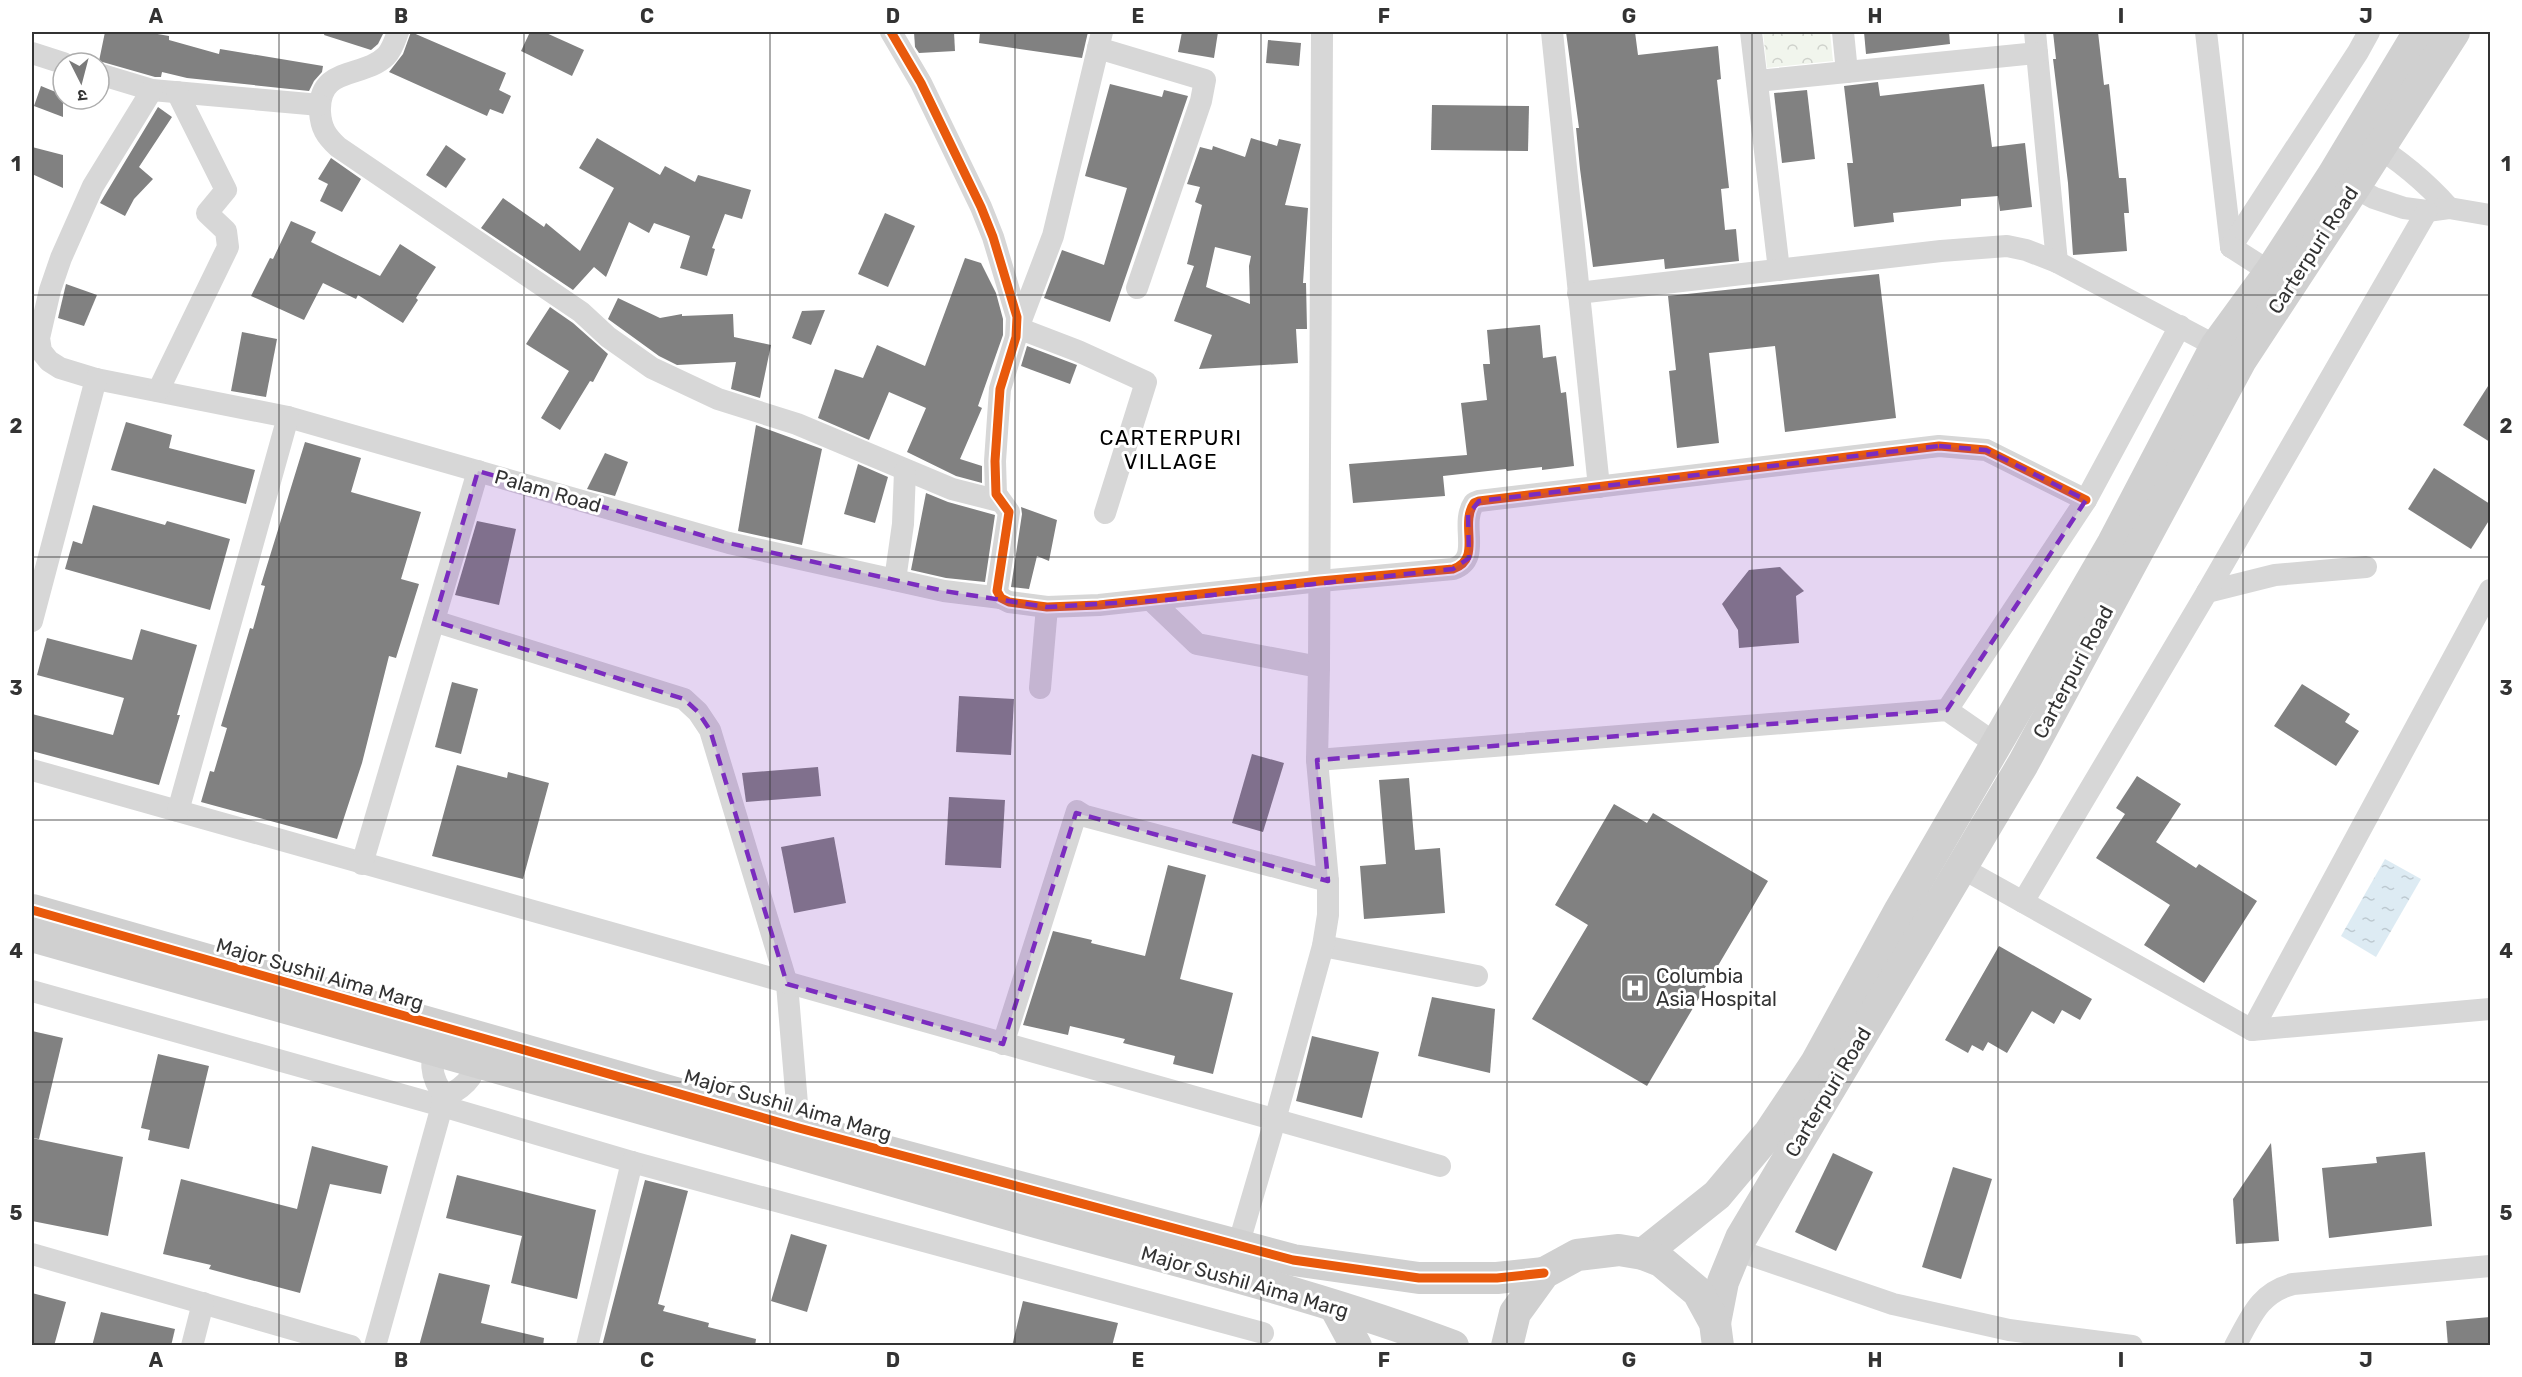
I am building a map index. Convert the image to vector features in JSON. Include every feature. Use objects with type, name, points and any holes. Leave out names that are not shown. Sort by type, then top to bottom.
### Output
[{"type":"main road","name":"Carterpuri Road","points":[[1716,1334],[1723,1282],[1736,1250],[1832,1083],[2023,764],[2241,360],[2368,141],[2419,32]]},
{"type":"main road","name":"Carterpuri Road","points":[[2368,141],[2454,32]]},
{"type":"main road","name":"Carterpuri Road","points":[[1643,1254],[1718,1195],[1770,1132],[1816,1064],[1900,910],[2113,543],[2216,346],[2271,272],[2344,181]]},
{"type":"main road","name":"Major Sushil Aima Marg","points":[[32,910],[436,1038]]},
{"type":"main road","name":"Major Sushil Aima Marg","points":[[32,936],[800,1128],[1293,1260],[1419,1278],[1487,1279],[1544,1273]]},
{"type":"main road","name":"Major Sushil Aima Marg","points":[[482,1050],[1335,1307],[1453,1346]]},
{"type":"main road","points":[[1507,1346],[1515,1313],[1544,1273],[1577,1255],[1619,1250],[1643,1254],[1661,1261],[1698,1292],[1716,1334]]},
{"type":"main road","points":[[1335,1307],[1356,1346]]},
{"type":"street","points":[[398,32],[385,57],[331,80],[320,105],[321,122],[326,136],[338,147],[581,312],[608,337],[652,368],[718,399],[797,424],[952,489],[999,501]]},
{"type":"street","points":[[891,32],[921,83],[981,207],[993,237],[1017,317],[1018,328]]},
{"type":"street","points":[[1238,1246],[1323,946],[1328,915],[1328,881],[1317,760],[1322,32]]},
{"type":"street","points":[[1552,32],[1599,487],[1939,446],[1986,450],[2086,500]]},
{"type":"street","points":[[1751,32],[1779,270]]},
{"type":"street","points":[[1843,32],[1847,72]]},
{"type":"street","points":[[2206,32],[2231,247]]},
{"type":"street","points":[[2231,247],[2369,32]]},
{"type":"street","points":[[1001,598],[998,586],[1008,512],[999,501],[995,486],[1000,389],[1018,328],[1053,236],[1100,40],[1205,80],[1201,102],[1137,288]]},
{"type":"street","points":[[1757,81],[1847,72],[2036,42],[2057,262]]},
{"type":"street","points":[[32,53],[51,59]]},
{"type":"street","points":[[111,78],[152,90],[320,105]]},
{"type":"street","name":"Palam Road","points":[[152,90],[93,186],[76,223],[50,290],[39,338],[41,351],[49,361],[60,368],[96,379],[288,417],[729,543],[944,591],[1001,598],[1009,602],[1047,607],[1152,601],[1320,581],[1453,569],[1462,566],[1469,558],[1468,515],[1474,503],[1599,487]]},
{"type":"street","points":[[158,391],[228,247],[226,231],[207,213],[226,190],[177,92]]},
{"type":"street","points":[[2368,141],[2430,187],[2438,209]]},
{"type":"street","points":[[2344,181],[2373,198],[2404,208],[2490,215]]},
{"type":"street","points":[[2023,902],[2438,209]]},
{"type":"street","points":[[1578,293],[1941,251],[2007,246],[2057,262],[2216,346]]},
{"type":"street","points":[[2231,247],[2271,272]]},
{"type":"street","points":[[1947,710],[2086,500],[2180,326]]},
{"type":"street","points":[[1018,328],[1078,351],[1146,382],[1106,513]]},
{"type":"street","points":[[32,621],[36,586],[96,379]]},
{"type":"street","points":[[178,811],[288,417]]},
{"type":"street","points":[[362,864],[478,471]]},
{"type":"street","points":[[895,580],[903,524],[906,471]]},
{"type":"street","points":[[2207,592],[2275,575],[2366,567]]},
{"type":"street","points":[[2252,1030],[2490,590]]},
{"type":"street","points":[[1152,601],[1197,644],[1319,667]]},
{"type":"street","points":[[1040,688],[1047,607]]},
{"type":"street","points":[[434,621],[684,699],[698,712],[710,730],[787,984],[800,1128]]},
{"type":"street","points":[[1317,760],[1947,710],[1996,744]]},
{"type":"street","points":[[32,770],[1440,1166]]},
{"type":"street","points":[[1003,1044],[1077,811],[1085,816],[1328,881]]},
{"type":"street","points":[[1962,868],[2252,1030],[2490,1009]]},
{"type":"street","points":[[1323,946],[1477,976]]},
{"type":"street","points":[[32,991],[444,1101],[632,1161],[1263,1333]]},
{"type":"street","points":[[436,1038],[433,1077],[444,1101]]},
{"type":"street","points":[[375,1346],[444,1101],[470,1080],[482,1050]]},
{"type":"street","points":[[587,1346],[632,1161]]},
{"type":"street","points":[[1736,1250],[1893,1304],[2009,1330],[2132,1346]]},
{"type":"street","points":[[32,1254],[351,1346]]},
{"type":"street","points":[[2235,1346],[2259,1304],[2276,1289],[2293,1284],[2490,1266]]},
{"type":"street","points":[[192,1346],[203,1303]]},
{"type":"highlighted area","points":[[1939,446],[1986,450],[2086,500],[1947,710],[1317,760],[1328,881],[1076,813],[1003,1044],[787,984],[710,730],[698,712],[684,699],[434,621],[478,471],[729,543],[944,591],[1047,607],[1166,600],[1453,569],[1469,558],[1468,515],[1479,501]]},
{"type":"green space","points":[[1763,32],[1830,32],[1833,61],[1767,68]]},
{"type":"water","points":[[2385,859],[2421,879],[2376,957],[2341,936]]},
{"type":"building","points":[[105,32],[146,32],[169,36],[169,40],[219,54],[220,49],[323,66],[322,72],[309,91],[187,78],[162,72],[161,77],[155,77],[111,64],[111,51],[101,51]]},
{"type":"building","points":[[325,32],[384,32],[378,44],[371,50],[324,35]]},
{"type":"building","points":[[411,32],[506,73],[499,90],[511,96],[503,114],[490,109],[487,116],[389,72],[403,54]]},
{"type":"building","points":[[530,32],[544,32],[584,50],[572,76],[521,51]]},
{"type":"building","points":[[914,32],[954,32],[955,51],[919,53],[915,47]]},
{"type":"building","points":[[980,32],[1088,32],[1082,58],[979,43]]},
{"type":"building","points":[[1182,32],[1218,32],[1214,58],[1178,52]]},
{"type":"building","points":[[1566,32],[1635,32],[1638,55],[1718,46],[1721,79],[1717,80],[1729,188],[1721,189],[1725,230],[1736,229],[1739,261],[1665,269],[1664,259],[1593,267],[1580,169],[1576,128],[1579,128]]},
{"type":"building","points":[[1864,32],[1949,32],[1950,44],[1866,54]]},
{"type":"building","points":[[2053,32],[2098,32],[2104,85],[2109,84],[2119,178],[2126,178],[2129,213],[2124,213],[2127,251],[2073,255],[2068,183],[2053,59],[2056,59]]},
{"type":"building","points":[[1268,40],[1301,43],[1299,66],[1266,63]]},
{"type":"building","points":[[1878,82],[1880,96],[1984,84],[1992,147],[2025,143],[2032,207],[2000,211],[1998,196],[1961,199],[1961,206],[1893,213],[1894,222],[1854,227],[1847,163],[1853,163],[1844,86]]},
{"type":"building","points":[[1110,84],[1162,97],[1164,90],[1188,96],[1110,322],[1044,298],[1062,250],[1104,265],[1127,188],[1085,176]]},
{"type":"building","points":[[41,86],[51,90],[51,111],[63,111],[63,117],[34,106]]},
{"type":"building","points":[[1807,90],[1815,159],[1782,163],[1774,93]]},
{"type":"building","points":[[1432,105],[1529,106],[1528,151],[1431,150]]},
{"type":"building","points":[[158,107],[172,117],[139,167],[153,179],[134,199],[125,216],[100,203]]},
{"type":"building","points":[[597,138],[660,175],[665,166],[695,182],[698,175],[751,190],[742,219],[725,214],[712,248],[715,249],[707,276],[680,268],[690,236],[654,223],[649,233],[629,222],[606,277],[594,267],[573,290],[481,228],[503,198],[544,227],[546,223],[580,251],[614,188],[579,168]]},
{"type":"building","points":[[1251,138],[1277,146],[1279,139],[1301,144],[1285,205],[1308,208],[1303,283],[1306,283],[1307,329],[1296,329],[1298,363],[1199,369],[1212,335],[1174,321],[1194,266],[1187,264],[1202,205],[1195,202],[1200,187],[1187,184],[1200,147],[1212,150],[1213,146],[1245,157]],"holes":[[[1215,247],[1251,256],[1250,304],[1206,287]]]},
{"type":"building","points":[[446,145],[466,159],[446,188],[426,175]]},
{"type":"building","points":[[32,147],[63,155],[63,188],[32,174]]},
{"type":"building","points":[[331,158],[361,179],[342,212],[320,201],[328,184],[318,179]]},
{"type":"building","points":[[885,213],[915,226],[888,287],[858,274]]},
{"type":"building","points":[[291,221],[316,232],[311,242],[380,276],[400,244],[436,267],[403,323],[358,295],[356,299],[323,283],[304,320],[251,296],[270,258],[273,259]]},
{"type":"building","points":[[965,258],[981,263],[996,293],[1003,319],[1003,335],[978,406],[982,408],[960,459],[982,466],[982,483],[956,476],[907,452],[926,408],[889,392],[869,440],[818,418],[835,369],[863,378],[877,345],[925,366]]},
{"type":"building","points":[[1879,274],[1896,418],[1785,432],[1775,346],[1709,353],[1719,443],[1677,448],[1669,371],[1676,370],[1668,296]]},
{"type":"building","points":[[66,284],[97,295],[84,326],[58,318]]},
{"type":"building","points":[[618,298],[660,318],[682,314],[682,316],[733,314],[734,337],[771,345],[760,398],[731,389],[736,362],[677,365],[659,356],[608,319]]},
{"type":"building","points":[[550,307],[573,323],[608,354],[593,382],[590,381],[560,430],[541,418],[569,371],[526,344]]},
{"type":"building","points":[[825,310],[811,345],[792,338],[802,311]]},
{"type":"building","points":[[1540,325],[1543,358],[1556,356],[1561,393],[1566,392],[1574,466],[1542,470],[1542,467],[1507,471],[1506,469],[1443,476],[1445,496],[1353,503],[1349,464],[1467,455],[1461,403],[1487,400],[1483,364],[1490,364],[1487,330]]},
{"type":"building","points":[[242,332],[277,339],[266,397],[231,391]]},
{"type":"building","points":[[1027,346],[1077,365],[1070,384],[1021,366]]},
{"type":"building","points":[[2490,383],[2490,442],[2463,425]]},
{"type":"building","points":[[126,422],[172,435],[169,448],[255,470],[246,504],[111,470]]},
{"type":"building","points":[[756,425],[822,449],[802,545],[738,531]]},
{"type":"building","points":[[305,442],[361,458],[351,492],[421,512],[401,579],[419,584],[396,658],[389,656],[362,763],[337,839],[201,802],[210,771],[214,772],[227,728],[221,726],[250,628],[253,629],[265,586],[261,585]]},
{"type":"building","points":[[605,453],[628,462],[615,496],[587,489]]},
{"type":"building","points":[[858,464],[888,477],[875,523],[844,514]]},
{"type":"building","points":[[2434,468],[2490,504],[2490,519],[2471,549],[2408,509]]},
{"type":"building","points":[[926,493],[948,502],[995,515],[985,582],[946,578],[911,570]]},
{"type":"building","points":[[93,505],[165,525],[167,521],[230,539],[210,610],[65,569],[73,541],[82,544]]},
{"type":"building","points":[[1021,507],[1057,520],[1049,561],[1037,556],[1029,589],[1011,587],[1022,514]]},
{"type":"building","points":[[477,521],[516,529],[499,605],[455,595]]},
{"type":"building","points":[[1780,567],[1804,591],[1796,596],[1799,643],[1739,648],[1738,630],[1722,604],[1749,570]]},
{"type":"building","points":[[141,629],[197,645],[177,715],[180,715],[159,785],[32,751],[32,714],[113,735],[124,698],[37,675],[47,638],[132,660]]},
{"type":"building","points":[[452,682],[478,689],[461,754],[435,747]]},
{"type":"building","points":[[2302,684],[2350,714],[2345,722],[2359,731],[2336,766],[2274,726]]},
{"type":"building","points":[[959,696],[1014,699],[1011,755],[956,752]]},
{"type":"building","points":[[1252,754],[1284,763],[1263,832],[1232,823]]},
{"type":"building","points":[[457,765],[507,778],[508,772],[549,783],[523,879],[432,856]]},
{"type":"building","points":[[818,767],[821,796],[746,802],[742,773]]},
{"type":"building","points":[[2137,776],[2181,804],[2156,842],[2196,868],[2199,864],[2257,901],[2204,983],[2144,945],[2170,905],[2096,858],[2125,814],[2116,808]]},
{"type":"building","points":[[1409,778],[1415,850],[1440,848],[1445,913],[1364,919],[1360,866],[1386,864],[1379,780]]},
{"type":"building","points":[[949,797],[1005,800],[1001,868],[945,865]]},
{"type":"building","points":[[1614,804],[1647,823],[1653,813],[1768,881],[1647,1086],[1532,1019],[1588,925],[1555,905]]},
{"type":"building","points":[[834,837],[846,903],[794,913],[781,847]]},
{"type":"building","points":[[1168,865],[1206,875],[1180,979],[1233,993],[1213,1074],[1173,1064],[1175,1056],[1123,1043],[1125,1039],[1070,1026],[1068,1035],[1023,1025],[1053,931],[1145,956]]},
{"type":"building","points":[[1999,946],[2092,999],[2080,1020],[2062,1010],[2054,1024],[2032,1011],[2007,1053],[1988,1042],[1983,1051],[1972,1045],[1968,1053],[1945,1040]]},
{"type":"building","points":[[1432,997],[1495,1009],[1490,1073],[1418,1056]]},
{"type":"building","points":[[32,1031],[63,1038],[39,1139],[32,1138]]},
{"type":"building","points":[[1312,1036],[1379,1052],[1362,1118],[1296,1101]]},
{"type":"building","points":[[158,1054],[209,1066],[189,1149],[148,1140],[150,1130],[141,1128]]},
{"type":"building","points":[[32,1138],[123,1157],[108,1236],[32,1221]]},
{"type":"building","points":[[2271,1143],[2279,1241],[2236,1244],[2233,1199]]},
{"type":"building","points":[[312,1146],[388,1166],[381,1194],[330,1184],[300,1293],[209,1269],[211,1265],[163,1254],[181,1179],[297,1209]]},
{"type":"building","points":[[2425,1152],[2432,1226],[2329,1238],[2322,1168],[2377,1163],[2376,1157]]},
{"type":"building","points":[[1833,1153],[1873,1172],[1836,1251],[1795,1232]]},
{"type":"building","points":[[1953,1167],[1992,1179],[1961,1279],[1922,1267]]},
{"type":"building","points":[[457,1175],[596,1210],[577,1299],[511,1283],[522,1236],[446,1218]]},
{"type":"building","points":[[645,1180],[688,1191],[658,1304],[665,1306],[663,1311],[709,1323],[708,1327],[756,1339],[755,1346],[602,1346]]},
{"type":"building","points":[[791,1234],[827,1245],[807,1312],[771,1301]]},
{"type":"building","points":[[439,1273],[490,1285],[481,1323],[544,1338],[543,1346],[419,1346]]},
{"type":"building","points":[[32,1293],[66,1302],[54,1346],[32,1346]]},
{"type":"building","points":[[1023,1301],[1118,1323],[1112,1346],[1012,1346]]},
{"type":"building","points":[[101,1312],[175,1329],[171,1346],[92,1346]]},
{"type":"building","points":[[2490,1317],[2490,1346],[2448,1346],[2446,1321]]},
{"type":"cycle path","points":[[891,32],[921,83],[981,207],[993,237],[1017,317],[1016,337],[1000,389],[995,461],[996,494],[1009,512],[997,591],[1001,598],[1009,602],[1047,607],[1099,605],[1453,569],[1467,558],[1470,512],[1474,503],[1479,501],[1939,446],[1986,450],[2086,500]]},
{"type":"cycle path","points":[[32,910],[799,1128],[1293,1260],[1419,1278],[1497,1278],[1544,1273]]},
{"type":"place","name":"Columbia Asia Hospital","points":[[1635,988]]},
{"type":"district","name":"CARTERPURI VILLAGE","points":[[1171,449]]}]
